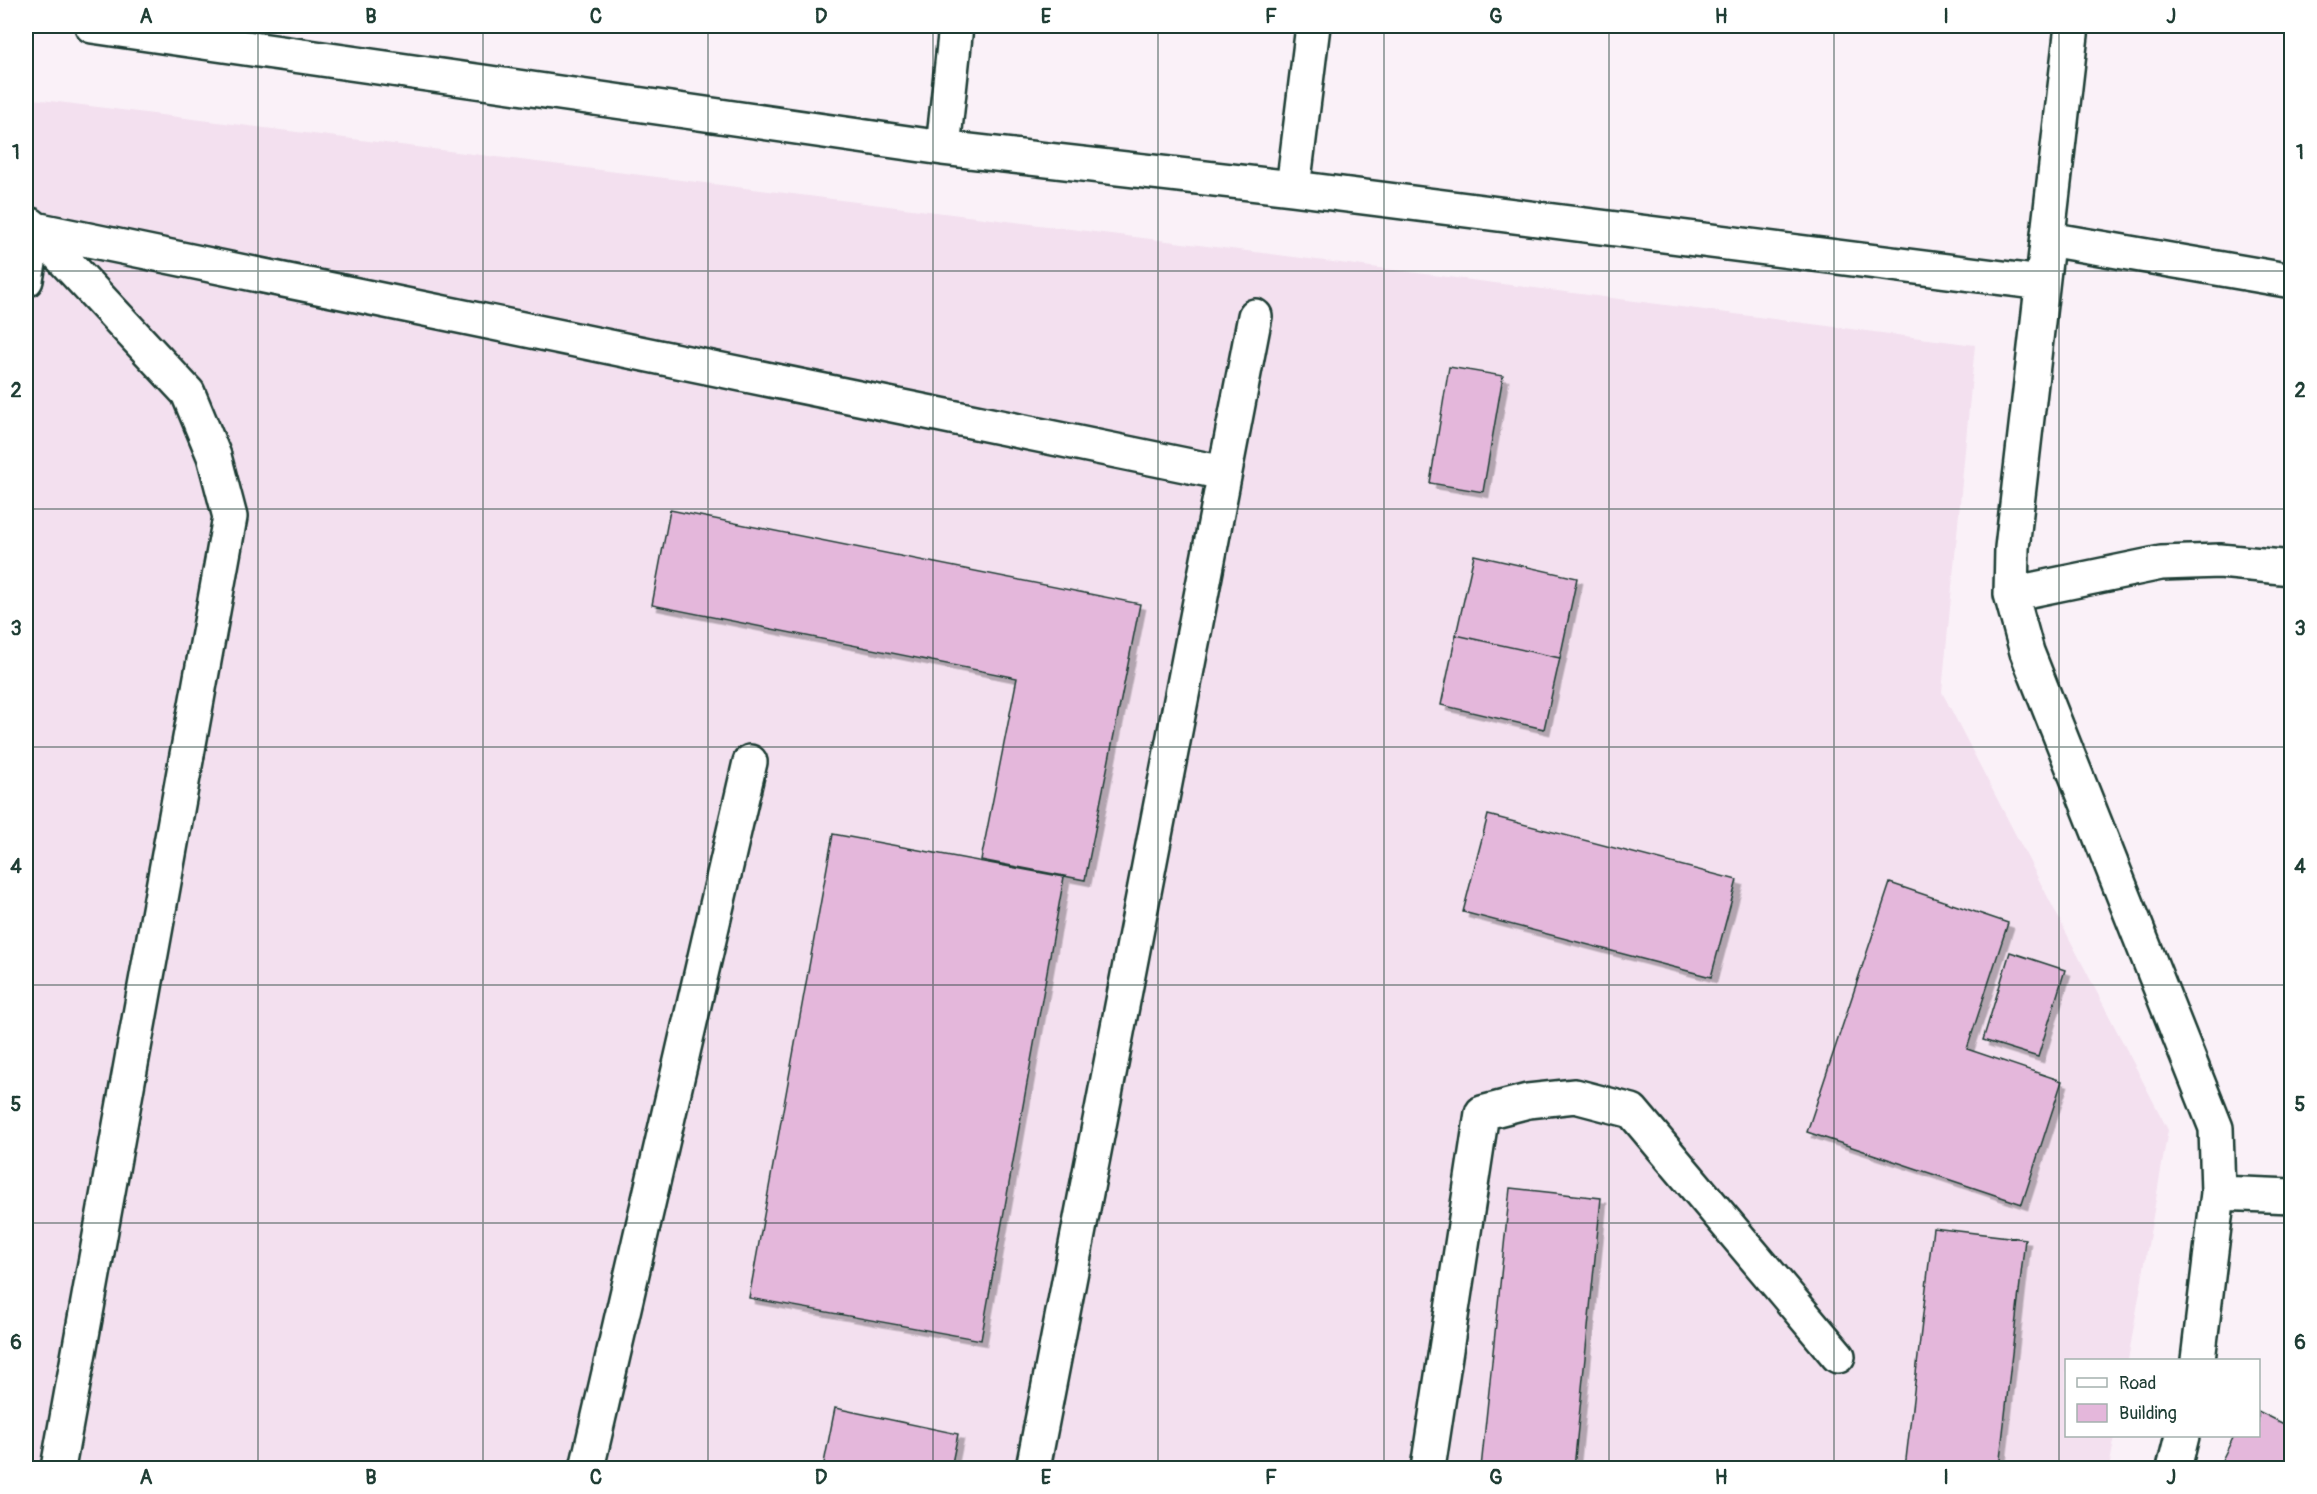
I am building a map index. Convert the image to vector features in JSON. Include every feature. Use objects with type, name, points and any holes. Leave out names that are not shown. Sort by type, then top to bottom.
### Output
[{"type":"street","points":[[92,26],[943,148],[1293,188],[2042,283]]},
{"type":"street","points":[[943,148],[956,26]]},
{"type":"street","points":[[1293,188],[1312,26]]},
{"type":"street","points":[[2072,26],[2012,548],[2011,594],[2027,652],[2216,1128],[2218,1193],[2198,1359]]},
{"type":"street","points":[[26,280],[30,224]]},
{"type":"street","points":[[30,224],[1224,473]]},
{"type":"street","points":[[30,224],[188,393],[214,456],[230,517],[58,1468]]},
{"type":"street","points":[[2048,239],[2292,281]]},
{"type":"street","points":[[1033,1468],[1255,316]]},
{"type":"street","points":[[2011,594],[2162,563],[2220,561],[2292,568]]},
{"type":"street","points":[[587,1468],[750,762]]},
{"type":"street","points":[[1428,1468],[1482,1113],[1528,1101],[1575,1096],[1632,1111],[1838,1356]]},
{"type":"street","points":[[2218,1193],[2292,1196]]},
{"type":"street","points":[[2174,1468],[2182,1437]]},
{"type":"shaded area","points":[[26,98],[1975,345],[1942,692],[2168,1130],[2128,1359],[2065,1359],[2065,1437],[2115,1437],[2109,1468],[26,1468]]},
{"type":"building","points":[[1449,367],[1503,376],[1483,492],[1430,483]]},
{"type":"building","points":[[670,510],[1140,604],[1085,880],[981,860],[1017,678],[652,605]]},
{"type":"building","points":[[1474,555],[1577,578],[1560,658],[1456,635]]},
{"type":"building","points":[[1456,635],[1560,658],[1544,729],[1441,705]]},
{"type":"building","points":[[1488,815],[1737,880],[1711,977],[1463,912]]},
{"type":"building","points":[[833,834],[1064,877],[981,1340],[749,1298]]},
{"type":"building","points":[[1890,883],[2008,923],[1967,1049],[2062,1081],[2022,1204],[1807,1132]]},
{"type":"building","points":[[2010,952],[2065,970],[2038,1057],[1983,1040]]},
{"type":"building","points":[[1510,1188],[1601,1198],[1574,1468],[1481,1468]]},
{"type":"building","points":[[1933,1228],[2025,1239],[1999,1468],[1905,1468]]},
{"type":"building","points":[[835,1408],[958,1434],[951,1468],[823,1468]]},
{"type":"building","points":[[2260,1412],[2292,1428],[2292,1468],[2218,1468],[2234,1437],[2260,1437]]}]
